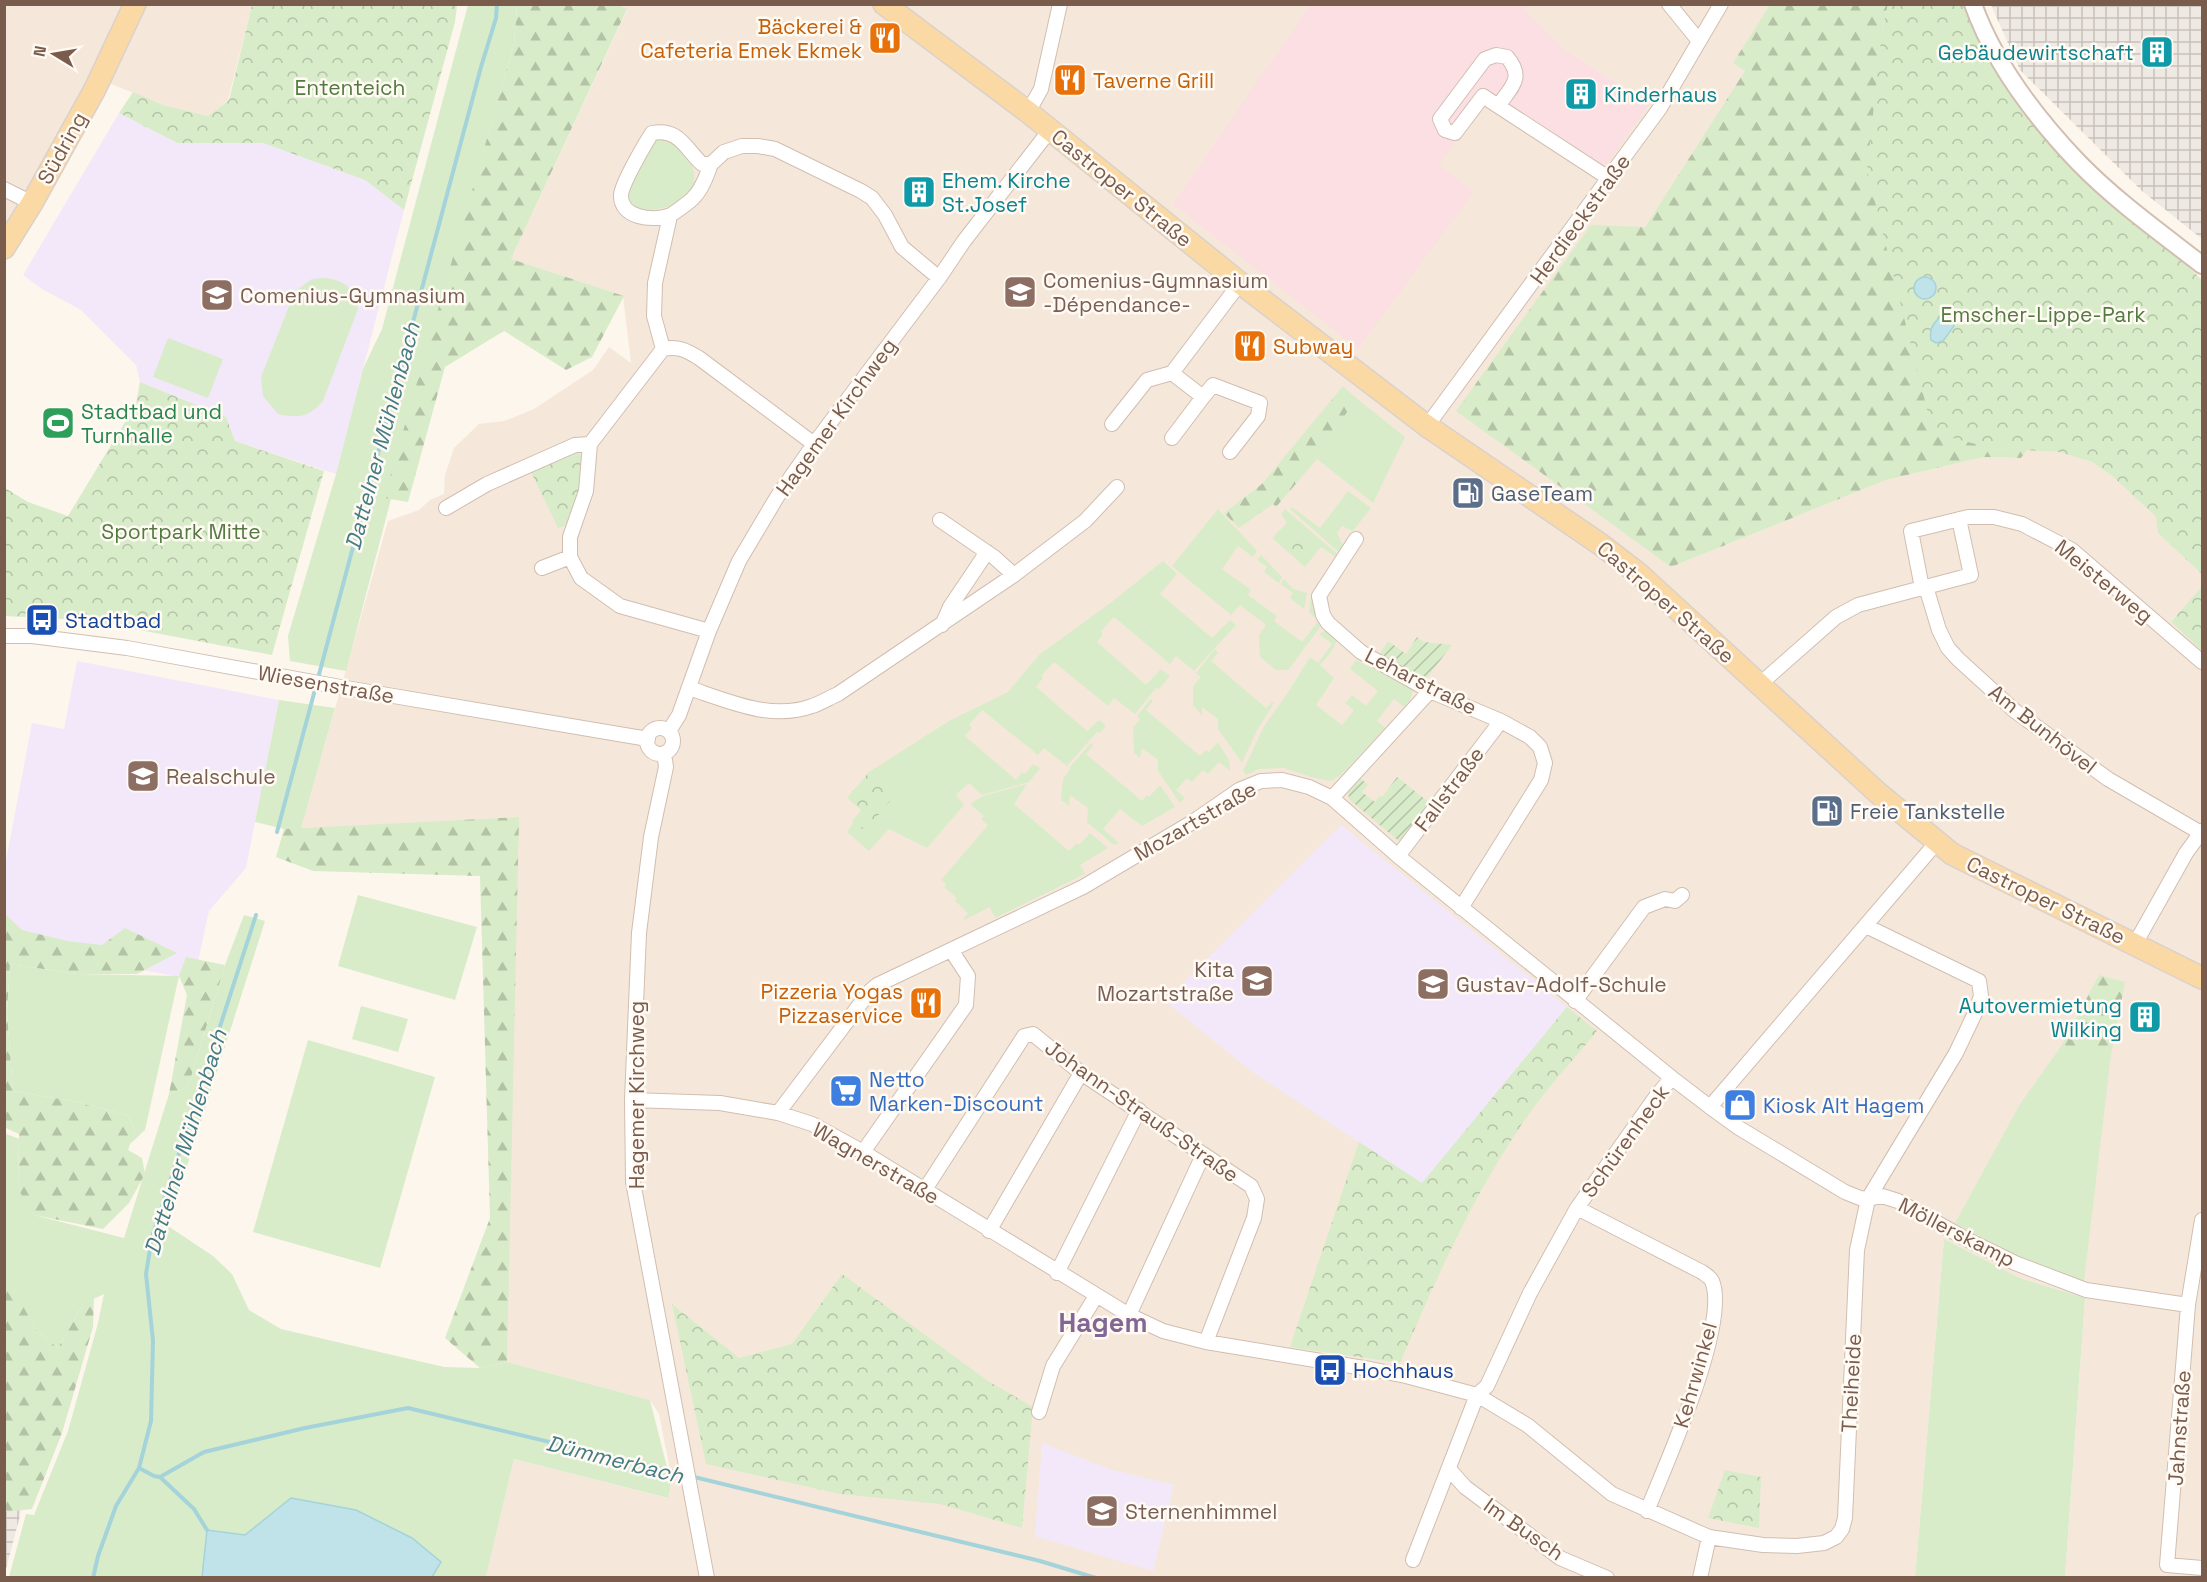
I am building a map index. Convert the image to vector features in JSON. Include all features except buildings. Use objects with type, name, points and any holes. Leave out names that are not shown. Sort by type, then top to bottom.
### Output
[{"type":"main road","name":"Südring","points":[[115,46],[126,4]]},
{"type":"main road","name":"Südring","points":[[4,248],[32,203],[95,88],[135,4]]},
{"type":"main road","name":"Castroper Straße","points":[[884,4],[1028,112],[1240,283],[1426,426],[1600,544],[1639,574],[1878,793],[1952,854],[2202,978]]},
{"type":"street","points":[[1028,112],[1041,89],[1060,4]]},
{"type":"street","points":[[1669,4],[1700,41]]},
{"type":"street","name":"Herdieckstraße","points":[[1426,426],[1610,179],[1660,108],[1721,4]]},
{"type":"street","points":[[1973,4],[1980,23],[2003,64],[2033,109],[2080,164],[2129,208],[2202,265]]},
{"type":"street","points":[[1498,106],[1516,80],[1516,67],[1507,57],[1496,55],[1485,58],[1440,119],[1445,130],[1455,133],[1483,96],[1498,106],[1610,179]]},
{"type":"street","points":[[711,164],[702,164],[677,136],[664,130],[652,133],[621,193],[622,201],[627,211],[635,216],[670,216],[695,197],[711,164],[724,152],[742,146],[775,149],[872,198],[885,215],[902,247],[939,278]]},
{"type":"street","name":"Hagemer Kirchweg","points":[[707,1578],[633,1182],[632,1100],[639,933],[651,837],[666,767],[664,753],[673,745],[669,731],[679,716],[709,631],[739,561],[777,497],[964,241],[1050,130]]},
{"type":"street","points":[[4,189],[32,203]]},
{"type":"street","points":[[663,349],[654,316],[656,282],[670,216]]},
{"type":"street","points":[[1112,424],[1147,380],[1172,373],[1240,283]]},
{"type":"street","points":[[709,631],[620,606],[582,578],[570,556],[570,537],[586,491],[590,444],[663,349],[673,347],[684,348],[814,444]]},
{"type":"street","points":[[1172,373],[1203,398]]},
{"type":"street","points":[[1172,438],[1213,385],[1260,403],[1258,416],[1230,452]]},
{"type":"street","points":[[446,508],[498,479],[575,445],[590,444]]},
{"type":"street","points":[[689,687],[746,707],[783,712],[812,706],[838,694],[1014,575],[1085,521],[1117,488]]},
{"type":"street","name":"Meisterweg","points":[[1924,587],[1911,531],[1968,516],[1994,517],[2022,524],[2072,550],[2202,662]]},
{"type":"street","points":[[1760,684],[1836,617],[1857,605],[1971,575],[1959,519]]},
{"type":"street","points":[[940,520],[987,552],[1014,575]]},
{"type":"street","name":"Leharstraße","points":[[1356,539],[1319,596],[1323,615],[1328,623],[1361,652],[1430,691],[1501,721],[1530,737],[1540,747],[1545,763],[1541,780],[1461,908]]},
{"type":"street","points":[[942,625],[950,607],[987,552]]},
{"type":"street","points":[[542,568],[570,556]]},
{"type":"street","name":"Am Bunhövel","points":[[1924,587],[1948,648],[2015,711],[2108,779],[2202,832]]},
{"type":"street","name":"Wiesenstraße","points":[[4,636],[32,636],[118,647],[648,739]]},
{"type":"street","points":[[1332,798],[1430,691]]},
{"type":"street","name":"Fallstraße","points":[[1398,856],[1501,721]]},
{"type":"street","points":[[664,753],[652,750],[648,745],[648,739],[656,729],[662,728],[669,731]]},
{"type":"street","name":"Mozartstraße","points":[[778,1113],[870,991],[877,985],[1083,887],[1191,823],[1239,790],[1261,782],[1282,780],[1309,787],[1332,798],[1461,908],[1672,1078]]},
{"type":"street","points":[[2134,944],[2186,853],[2202,832]]},
{"type":"street","points":[[1710,1107],[1937,842]]},
{"type":"street","points":[[1575,1001],[1644,908],[1665,899],[1675,901],[1682,895]]},
{"type":"street","name":"Theiheide","points":[[1477,1395],[1527,1425],[1612,1494],[1709,1537],[1763,1545],[1797,1546],[1824,1543],[1836,1537],[1842,1529],[1845,1518],[1857,1250],[1868,1199],[1956,1053],[1982,996],[1979,981],[1866,926]]},
{"type":"street","points":[[863,1152],[966,1005],[968,976],[951,950]]},
{"type":"street","name":"Johann-Strauß-Straße","points":[[924,1191],[1017,1046],[1024,1036],[1033,1034],[1081,1073],[1140,1110],[1251,1186],[1257,1199],[1254,1218],[1206,1342]]},
{"type":"street","points":[[989,1231],[1081,1073]]},
{"type":"street","name":"Schürenheck","points":[[1477,1395],[1487,1386],[1530,1293],[1577,1208],[1656,1095],[1672,1078],[1710,1107]]},
{"type":"street","name":"Wagnerstraße","points":[[632,1100],[720,1103],[778,1113],[812,1124],[863,1152],[1129,1316],[1163,1331],[1206,1342],[1406,1376],[1477,1395]]},
{"type":"street","name":"Möllerskamp","points":[[1710,1107],[1739,1128],[1845,1192],[1868,1199],[1882,1196],[1898,1201],[2015,1263],[2086,1290],[2188,1305]]},
{"type":"street","points":[[1057,1273],[1140,1110]]},
{"type":"street","points":[[1129,1316],[1203,1155]]},
{"type":"street","name":"Kehrwinkel","points":[[1577,1208],[1702,1272],[1711,1279],[1715,1293],[1710,1338],[1692,1398],[1647,1511]]},
{"type":"street","name":"Jahnstraße","points":[[2202,1220],[2196,1289],[2188,1305],[2168,1566],[2202,1568]]},
{"type":"street","points":[[1039,1412],[1053,1366],[1096,1296]]},
{"type":"street","points":[[1413,1560],[1477,1395]]},
{"type":"street","name":"Im Busch","points":[[1449,1468],[1465,1487],[1560,1558],[1607,1578]]},
{"type":"street","points":[[1700,1578],[1709,1537]]},
{"type":"shaded area","points":[[5,5],[252,5],[228,100],[208,116],[163,105],[94,77],[5,234]]},
{"type":"shaded area","points":[[615,5],[1769,6],[1734,62],[1746,71],[1645,227],[1671,567],[1886,480],[1984,457],[2021,458],[2028,449],[2058,452],[2092,462],[2112,476],[2156,517],[2159,533],[2202,574],[2202,586],[2171,622],[2202,651],[2202,1577],[2065,1577],[2085,1298],[2020,1278],[1944,1239],[1915,1577],[486,1577],[514,1459],[667,1498],[672,1480],[659,1414],[650,1400],[507,1362],[518,817],[301,829],[388,521],[419,510],[430,500],[444,494],[445,475],[454,448],[479,424],[504,421],[534,409],[593,370],[609,347],[631,363],[623,296],[511,259],[627,10]]},
{"type":"shaded area","points":[[1310,5],[1529,5],[1524,9],[1563,49],[1649,104],[1606,166],[1489,94],[1439,165],[1474,192],[1358,349],[1173,204]]},
{"type":"shaded area","points":[[1991,5],[2202,5],[2202,239],[2142,191],[2020,70]]},
{"type":"shaded area","name":"Comenius-Gymnasium","points":[[119,113],[177,143],[263,143],[365,180],[404,210],[336,474],[235,441],[226,417],[140,382],[136,365],[81,310],[42,289],[23,275]]},
{"type":"shaded area","name":"Realschule","points":[[77,661],[279,700],[246,868],[209,911],[194,980],[5,943],[5,866],[32,723],[64,729]]},
{"type":"shaded area","name":"Gustav-Adolf-Schule","points":[[1341,825],[1567,1007],[1422,1184],[1251,1071],[1165,1001]]},
{"type":"shaded area","name":"Sternenhimmel","points":[[1042,1443],[1109,1469],[1174,1485],[1153,1571],[1035,1536]]},
{"type":"shaded area","points":[[22,1508],[5,1573],[5,1510]]},
{"type":"green space","points":[[615,4],[627,9],[511,259],[624,296],[592,357],[566,370],[504,331],[445,367],[408,502],[384,498],[514,44],[517,5]]},
{"type":"green space","name":"Ententeich","points":[[252,5],[457,5],[455,22],[404,210],[365,180],[263,143],[177,143],[119,113],[133,92],[163,105],[208,116],[229,100]]},
{"type":"green space","points":[[468,5],[517,5],[514,44],[385,498],[391,499],[346,671],[290,661],[288,636],[336,474],[363,369],[382,329]]},
{"type":"green space","points":[[1767,5],[1888,5],[1882,30],[1991,448],[2028,449],[2021,458],[1984,457],[1886,480],[1671,567],[1456,411],[1591,225],[1645,227],[1745,71],[1733,63],[1769,6]]},
{"type":"green space","name":"Emscher-Lippe-Park","points":[[1888,5],[1971,5],[2002,67],[2128,209],[2202,280],[2202,574],[2158,533],[2156,517],[2112,476],[2092,462],[2058,452],[1991,448],[1933,433],[1867,170],[1882,30]]},
{"type":"green space","points":[[662,136],[684,150],[694,173],[693,188],[689,195],[677,203],[660,209],[643,210],[631,203],[630,189],[650,147]]},
{"type":"green space","points":[[312,279],[337,280],[347,286],[355,296],[358,309],[323,401],[308,414],[292,416],[278,414],[263,396],[261,377],[295,291]]},
{"type":"green space","points":[[168,338],[223,359],[208,398],[153,377]]},
{"type":"green space","name":"Sportpark Mitte","points":[[140,382],[226,417],[235,441],[324,471],[272,655],[86,620],[5,616],[5,488],[28,502],[68,516],[136,404]]},
{"type":"green space","points":[[1343,386],[1356,398],[1317,459],[1276,507],[1273,504],[1239,528],[1224,513],[1262,484]]},
{"type":"green space","points":[[1356,398],[1405,437],[1373,503],[1317,459]]},
{"type":"green space","points":[[575,452],[580,454],[583,462],[581,489],[569,524],[558,528],[529,468]]},
{"type":"green space","points":[[1348,491],[1371,508],[1353,531],[1342,526],[1337,533],[1343,545],[1342,555],[1290,509],[1292,507],[1320,528]]},
{"type":"green space","points":[[1218,509],[1257,551],[1253,557],[1238,546],[1222,569],[1251,590],[1248,595],[1277,616],[1274,621],[1302,642],[1319,620],[1309,613],[1311,594],[1315,596],[1324,622],[1288,670],[1276,670],[1260,657],[1259,635],[1266,625],[1240,605],[1231,615],[1172,566]]},
{"type":"green space","points":[[1285,509],[1341,557],[1340,560],[1321,547],[1305,567],[1272,538],[1287,523],[1281,514]]},
{"type":"green space","points":[[1298,539],[1307,548],[1298,557],[1288,548]]},
{"type":"green space","points":[[1261,555],[1282,577],[1279,583],[1264,572],[1267,567],[1257,560]]},
{"type":"green space","points":[[1163,561],[1177,574],[1160,594],[1212,638],[1230,620],[1236,625],[1194,671],[1176,656],[1170,664],[1114,617],[1101,631],[1103,634],[1097,642],[1146,685],[1161,669],[1170,676],[1159,689],[1156,688],[1135,714],[1114,698],[1108,706],[1054,662],[1041,676],[1043,678],[1036,687],[1087,731],[1099,720],[1106,726],[1100,733],[1097,732],[1067,766],[1044,748],[1038,755],[982,710],[969,725],[972,728],[965,736],[1016,780],[1033,764],[1040,768],[1029,782],[982,795],[969,783],[956,795],[964,805],[927,848],[889,829],[869,851],[847,832],[854,822],[862,829],[895,795],[869,772],[949,721],[1008,692],[1040,654]]},
{"type":"green space","points":[[1284,579],[1293,589],[1307,593],[1304,609],[1290,598],[1293,593],[1281,584]]},
{"type":"green space","points":[[2202,586],[2202,651],[2171,622]]},
{"type":"green space","points":[[1330,628],[1338,634],[1336,643],[1320,665],[1334,678],[1316,705],[1342,725],[1354,710],[1345,703],[1352,695],[1366,706],[1378,691],[1350,669],[1356,660],[1411,688],[1413,691],[1410,700],[1404,707],[1394,699],[1377,721],[1385,728],[1347,769],[1330,781],[1284,768],[1259,769],[1246,775],[1243,771],[1264,726],[1310,657],[1318,663],[1332,644],[1319,634]]},
{"type":"green space","points":[[1417,637],[1424,642],[1452,645],[1425,680],[1379,655],[1388,641],[1406,654]]},
{"type":"green space","points":[[1215,649],[1218,653],[1211,661],[1266,708],[1272,702],[1274,703],[1257,730],[1242,763],[1218,729],[1218,719],[1202,707],[1202,716],[1193,705],[1193,686],[1201,677],[1196,673]]},
{"type":"green space","points":[[1151,699],[1153,701],[1146,710],[1200,756],[1206,750],[1209,752],[1218,742],[1229,760],[1230,771],[1219,762],[1208,774],[1203,770],[1192,782],[1187,778],[1176,790],[1185,798],[1180,803],[1158,771],[1158,760],[1142,748],[1140,758],[1134,753],[1133,728],[1140,719],[1137,716]]},
{"type":"green space","points":[[279,700],[335,708],[301,829],[284,829],[255,822]]},
{"type":"green space","points":[[1091,743],[1093,745],[1086,754],[1142,801],[1160,785],[1175,807],[1142,826],[1120,809],[1103,829],[1119,843],[1114,845],[1087,822],[1088,808],[1070,795],[1069,806],[1061,800],[1063,779],[1069,768]]},
{"type":"green space","points":[[869,772],[895,795],[870,825],[867,824],[862,829],[852,821],[861,810],[847,798]]},
{"type":"green space","points":[[1359,777],[1368,785],[1362,792],[1375,802],[1380,796],[1382,797],[1397,777],[1431,804],[1400,842],[1349,799],[1348,791]]},
{"type":"green space","points":[[1027,784],[1014,804],[1069,851],[1077,843],[1079,845],[1090,833],[1108,848],[1080,865],[1085,874],[995,918],[990,907],[962,921],[968,913],[955,901],[957,898],[944,887],[946,884],[941,880],[988,825],[981,819],[984,816],[970,804],[983,796]]},
{"type":"green space","points":[[519,817],[507,1362],[480,1368],[445,1338],[490,1218],[480,876],[313,871],[276,857],[284,829]]},
{"type":"green space","points":[[358,895],[477,927],[455,1000],[338,966]]},
{"type":"green space","points":[[4,913],[22,930],[67,941],[102,945],[125,928],[177,953],[137,974],[77,974],[10,964],[7,1013],[13,1091],[72,1101],[127,1115],[135,1130],[128,1150],[142,1158],[145,1174],[129,1203],[103,1229],[34,1215],[18,1189],[19,1134],[4,1127]]},
{"type":"green space","points":[[244,915],[265,921],[168,1226],[213,1256],[232,1274],[249,1310],[281,1329],[444,1367],[480,1368],[507,1362],[650,1400],[671,1483],[668,1498],[514,1459],[486,1577],[9,1577],[26,1514],[34,1515],[68,1431],[104,1294],[83,1304],[58,1348],[36,1330],[5,1274],[4,1133],[19,1139],[18,1188],[34,1215],[124,1238],[169,1094],[188,1087],[225,965]]},
{"type":"green space","points":[[186,957],[225,965],[188,1087],[169,1094],[187,995],[179,976]]},
{"type":"green space","points":[[10,964],[77,974],[179,976],[145,1130],[130,1144],[135,1130],[127,1115],[72,1101],[13,1091],[7,1013]]},
{"type":"green space","points":[[2099,975],[2125,982],[2111,1055],[2062,1045]]},
{"type":"green space","points":[[361,1006],[408,1019],[398,1052],[352,1039]]},
{"type":"green space","points":[[1567,1007],[1597,1031],[1538,1102],[1502,1155],[1454,1242],[1400,1363],[1290,1347],[1359,1142],[1422,1183]]},
{"type":"green space","points":[[308,1040],[435,1077],[380,1268],[253,1232]]},
{"type":"green space","points":[[2062,1045],[2111,1055],[2084,1281],[2024,1261],[1955,1223],[2020,1104]]},
{"type":"green space","points":[[1944,1239],[2020,1278],[2085,1298],[2065,1577],[1915,1577]]},
{"type":"green space","points":[[5,1273],[36,1330],[58,1348],[83,1304],[94,1294],[93,1327],[62,1433],[32,1509],[5,1512]]},
{"type":"green space","points":[[842,1274],[988,1381],[1033,1407],[1022,1528],[940,1504],[840,1494],[706,1464],[672,1304],[739,1358],[792,1344]]},
{"type":"green space","points":[[1725,1470],[1761,1477],[1759,1528],[1708,1518]]},
{"type":"water","points":[[1925,277],[1933,280],[1936,288],[1933,296],[1925,299],[1917,296],[1914,288],[1917,280]]},
{"type":"water","points":[[1950,311],[1955,311],[1957,314],[1954,326],[1943,341],[1936,343],[1931,340],[1931,330],[1938,319]]},
{"type":"water","points":[[291,1498],[356,1510],[412,1538],[441,1562],[432,1577],[202,1577],[207,1530],[245,1535]]},
{"type":"waterway","name":"Dattelner Mühlenbach","points":[[277,832],[496,18],[497,4]]},
{"type":"waterway","name":"Dattelner Mühlenbach","points":[[93,1578],[98,1556],[116,1506],[139,1468],[151,1421],[153,1341],[146,1274],[152,1237],[256,915]]},
{"type":"waterway","name":"Dümmerbach","points":[[139,1468],[160,1477],[204,1452],[305,1428],[408,1408],[683,1474]]},
{"type":"waterway","name":"Dümmerbach","points":[[690,1476],[1040,1561],[1096,1578]]},
{"type":"waterway","points":[[160,1477],[194,1509],[207,1530]]},
{"type":"place","name":"Bäckerei & Cafeteria Emek Ekmek","points":[[885,38]]},
{"type":"place","name":"Gebäudewirtschaft","points":[[2157,52]]},
{"type":"place","name":"Taverne Grill","points":[[1070,80]]},
{"type":"place","name":"Kinderhaus","points":[[1581,94]]},
{"type":"place","name":"Ehem. Kirche St.Josef","points":[[919,192]]},
{"type":"place","name":"Comenius-Gymnasium -Dépendance-","points":[[1020,292]]},
{"type":"place","name":"Comenius-Gymnasium","points":[[217,295]]},
{"type":"place","name":"Subway","points":[[1250,346]]},
{"type":"place","name":"Stadtbad und Turnhalle","points":[[58,423]]},
{"type":"place","name":"GaseTeam","points":[[1468,493]]},
{"type":"place","name":"Stadtbad","points":[[42,620]]},
{"type":"place","name":"Realschule","points":[[143,776]]},
{"type":"place","name":"Freie Tankstelle","points":[[1827,811]]},
{"type":"place","name":"Kita Mozartstraße","points":[[1257,981]]},
{"type":"place","name":"Gustav-Adolf-Schule","points":[[1433,984]]},
{"type":"place","name":"Pizzeria Yogas Pizzaservice","points":[[926,1003]]},
{"type":"place","name":"Autovermietung Wilking","points":[[2145,1017]]},
{"type":"place","name":"Netto Marken-Discount","points":[[846,1091]]},
{"type":"place","name":"Kiosk Alt Hagem","points":[[1740,1105]]},
{"type":"place","name":"Hochhaus","points":[[1330,1370]]},
{"type":"place","name":"Sternenhimmel","points":[[1102,1511]]},
{"type":"district","name":"Hagem","points":[[1103,1322]]}]
